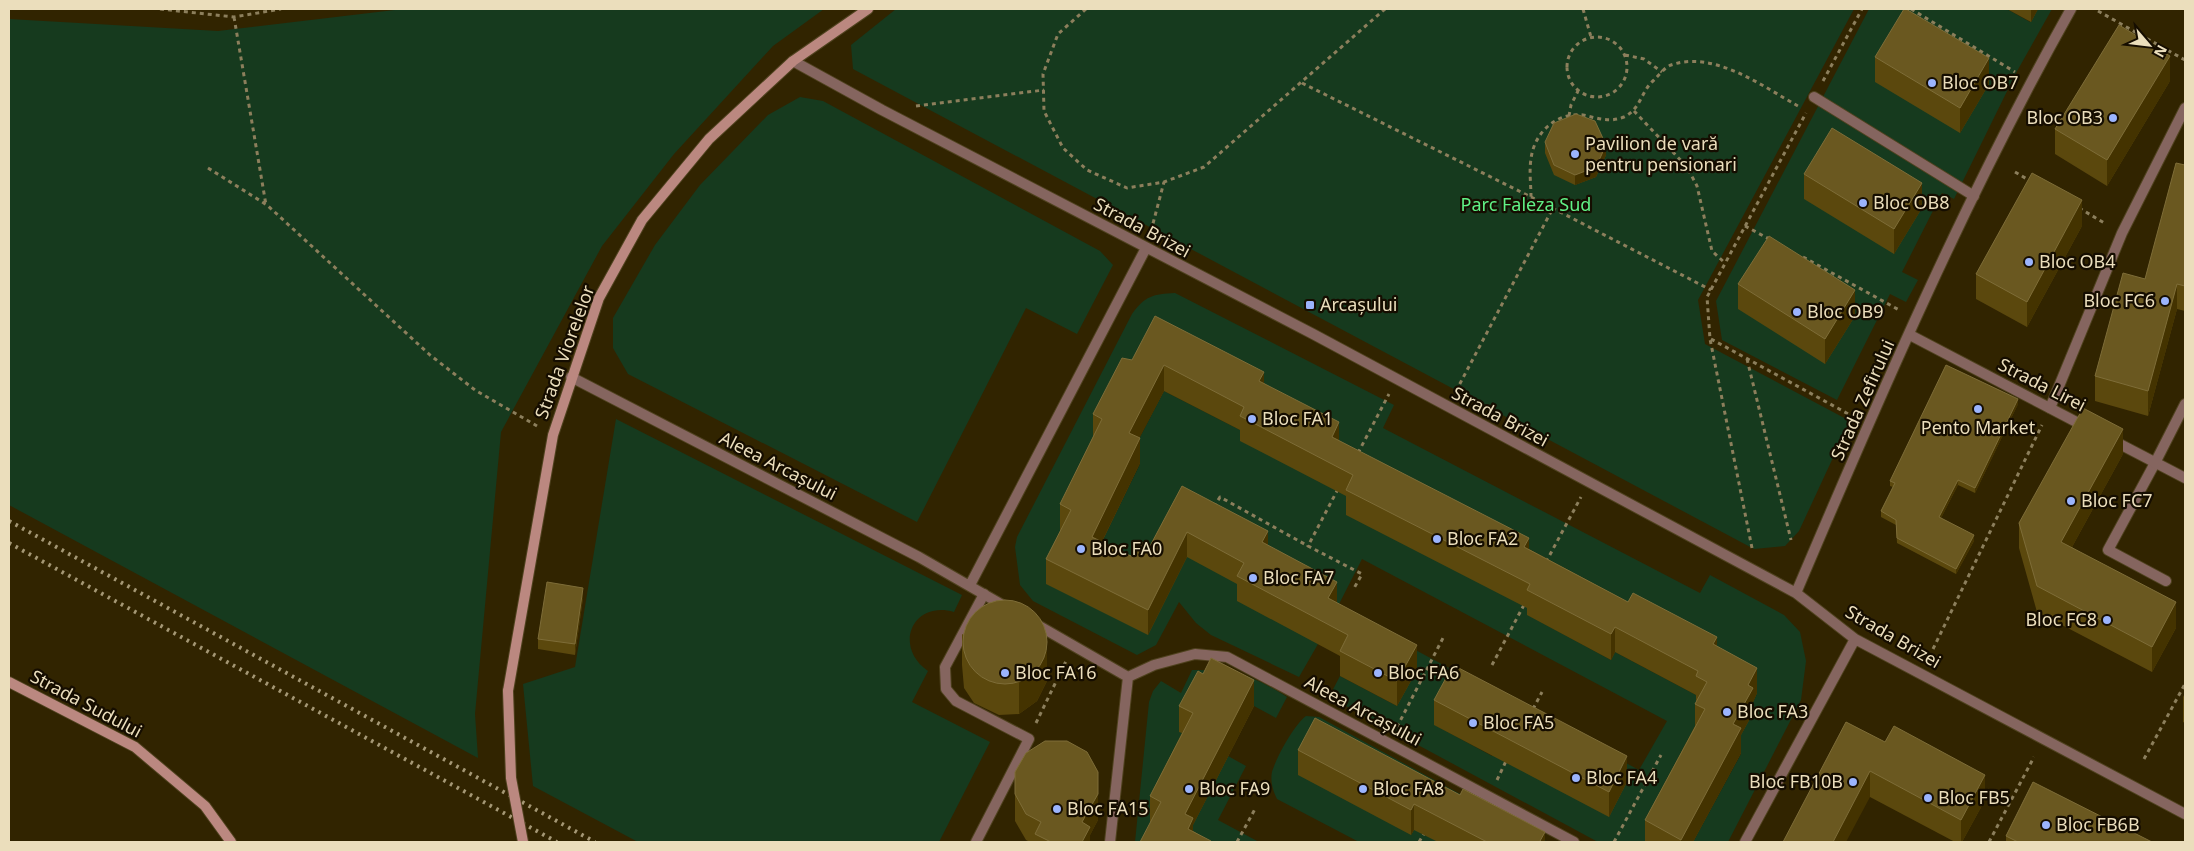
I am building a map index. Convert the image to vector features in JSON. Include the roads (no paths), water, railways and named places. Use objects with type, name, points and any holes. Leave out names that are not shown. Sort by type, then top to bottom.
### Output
[{"type":"street","name":"Strada Viorelelor","points":[[523,842],[511,778],[508,691],[553,435],[571,377],[600,298],[642,220],[709,139],[793,61],[868,9]]},
{"type":"street","name":"Strada Zefirului","points":[[1796,593],[1916,319],[2030,82],[2071,9]]},
{"type":"street","name":"Strada Brizei","points":[[793,61],[882,110],[1313,334],[1396,381],[1796,593],[1855,638],[2185,814]]},
{"type":"street","points":[[1814,97],[1974,196]]},
{"type":"street","points":[[2050,408],[2122,232],[2185,108]]},
{"type":"street","points":[[970,585],[1146,248]]},
{"type":"street","name":"Strada Lirei","points":[[1910,335],[2185,478]]},
{"type":"street","name":"Aleea Arcașului","points":[[571,377],[970,585],[1128,677],[1154,665],[1195,654],[1227,657],[1574,842]]},
{"type":"street","points":[[2166,581],[2108,550],[2185,404]]},
{"type":"street","points":[[976,842],[1029,739],[956,701],[946,689],[945,668],[984,594]]},
{"type":"street","points":[[1745,842],[1855,638]]},
{"type":"street","points":[[1110,842],[1128,677]]},
{"type":"street","name":"Strada Sudului","points":[[9,682],[135,747],[205,806],[231,842]]},
{"type":"railway","points":[[9,521],[595,842]]},
{"type":"railway","points":[[9,543],[557,842]]},
{"type":"place","name":"Bloc OB7","points":[[1932,83]]},
{"type":"place","name":"Bloc OB3","points":[[2113,118]]},
{"type":"place","name":"Pavilion de vară pentru pensionari","points":[[1575,154]]},
{"type":"place","name":"Bloc OB8","points":[[1863,203]]},
{"type":"place","name":"Bloc OB4","points":[[2029,262]]},
{"type":"place","name":"Bloc FC6","points":[[2165,301]]},
{"type":"place","name":"Arcașului","points":[[1310,305]]},
{"type":"place","name":"Bloc OB9","points":[[1797,312]]},
{"type":"place","name":"Pento Market","points":[[1978,409]]},
{"type":"place","name":"Bloc FA1","points":[[1252,419]]},
{"type":"place","name":"Bloc FC7","points":[[2071,501]]},
{"type":"place","name":"Bloc FA2","points":[[1437,539]]},
{"type":"place","name":"Bloc FA0","points":[[1081,549]]},
{"type":"place","name":"Bloc FA7","points":[[1253,578]]},
{"type":"place","name":"Bloc FC8","points":[[2107,620]]},
{"type":"place","name":"Bloc FA16","points":[[1005,673]]},
{"type":"place","name":"Bloc FA6","points":[[1378,673]]},
{"type":"place","name":"Bloc FA3","points":[[1727,712]]},
{"type":"place","name":"Bloc FA5","points":[[1473,723]]},
{"type":"place","name":"Bloc FA4","points":[[1576,778]]},
{"type":"place","name":"Bloc FB10B","points":[[1853,782]]},
{"type":"place","name":"Bloc FA9","points":[[1189,789]]},
{"type":"place","name":"Bloc FA8","points":[[1363,789]]},
{"type":"place","name":"Bloc FB5","points":[[1928,798]]},
{"type":"place","name":"Bloc FA15","points":[[1057,809]]},
{"type":"place","name":"Bloc FB6B","points":[[2046,825]]},
{"type":"park label","name":"Parc Faleza Sud","points":[[1526,205]]}]
